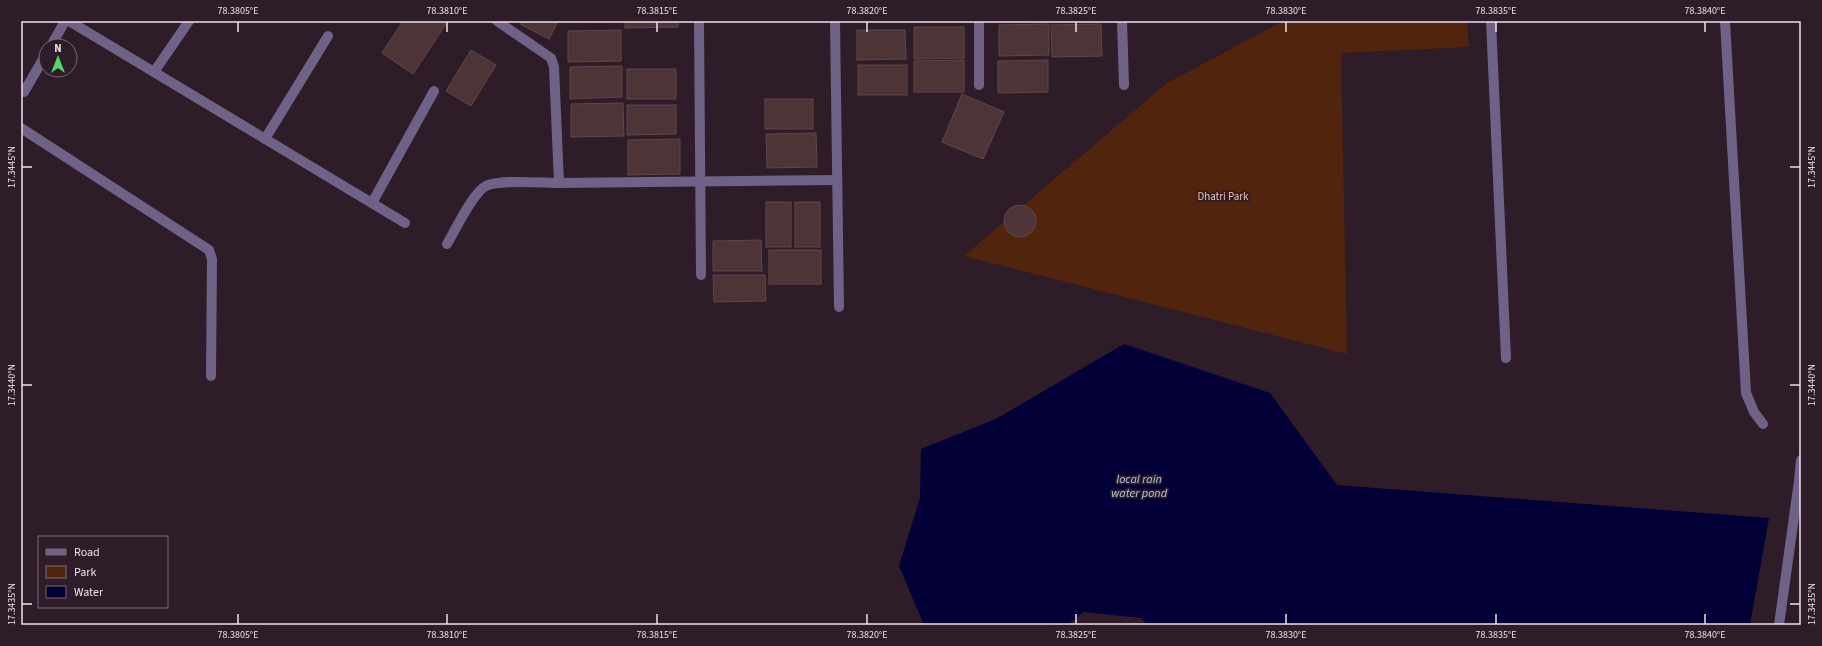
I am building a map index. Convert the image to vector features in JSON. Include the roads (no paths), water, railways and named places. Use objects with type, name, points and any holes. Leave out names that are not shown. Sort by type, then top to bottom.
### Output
[{"type":"street","points":[[55,38],[65,21]]},
{"type":"street","points":[[70,21],[405,223]]},
{"type":"street","points":[[154,72],[189,21]]},
{"type":"street","points":[[497,21],[551,58],[554,67],[559,183]]},
{"type":"street","points":[[699,21],[701,275]]},
{"type":"street","points":[[835,21],[836,180],[839,307]]},
{"type":"street","points":[[979,21],[979,85]]},
{"type":"street","points":[[1122,21],[1124,85]]},
{"type":"street","points":[[1491,21],[1506,358]]},
{"type":"street","points":[[1725,21],[1746,393],[1754,412],[1762,424]]},
{"type":"street","points":[[265,139],[328,36]]},
{"type":"street","points":[[24,92],[38,68]]},
{"type":"street","points":[[372,203],[434,91]]},
{"type":"street","points":[[21,128],[209,250],[212,259],[211,376]]},
{"type":"street","points":[[448,244],[472,201],[485,186],[502,183],[836,180]]},
{"type":"street","points":[[1779,625],[1801,460]]},
{"type":"water","name":"local rain water pond","points":[[1124,344],[1270,393],[1337,485],[1769,518],[1750,625],[1147,625],[1141,618],[1083,612],[1068,625],[924,625],[899,566],[920,498],[921,449],[996,419]]},
{"type":"park label","name":"Dhatri Park","points":[[1223,196]]}]
